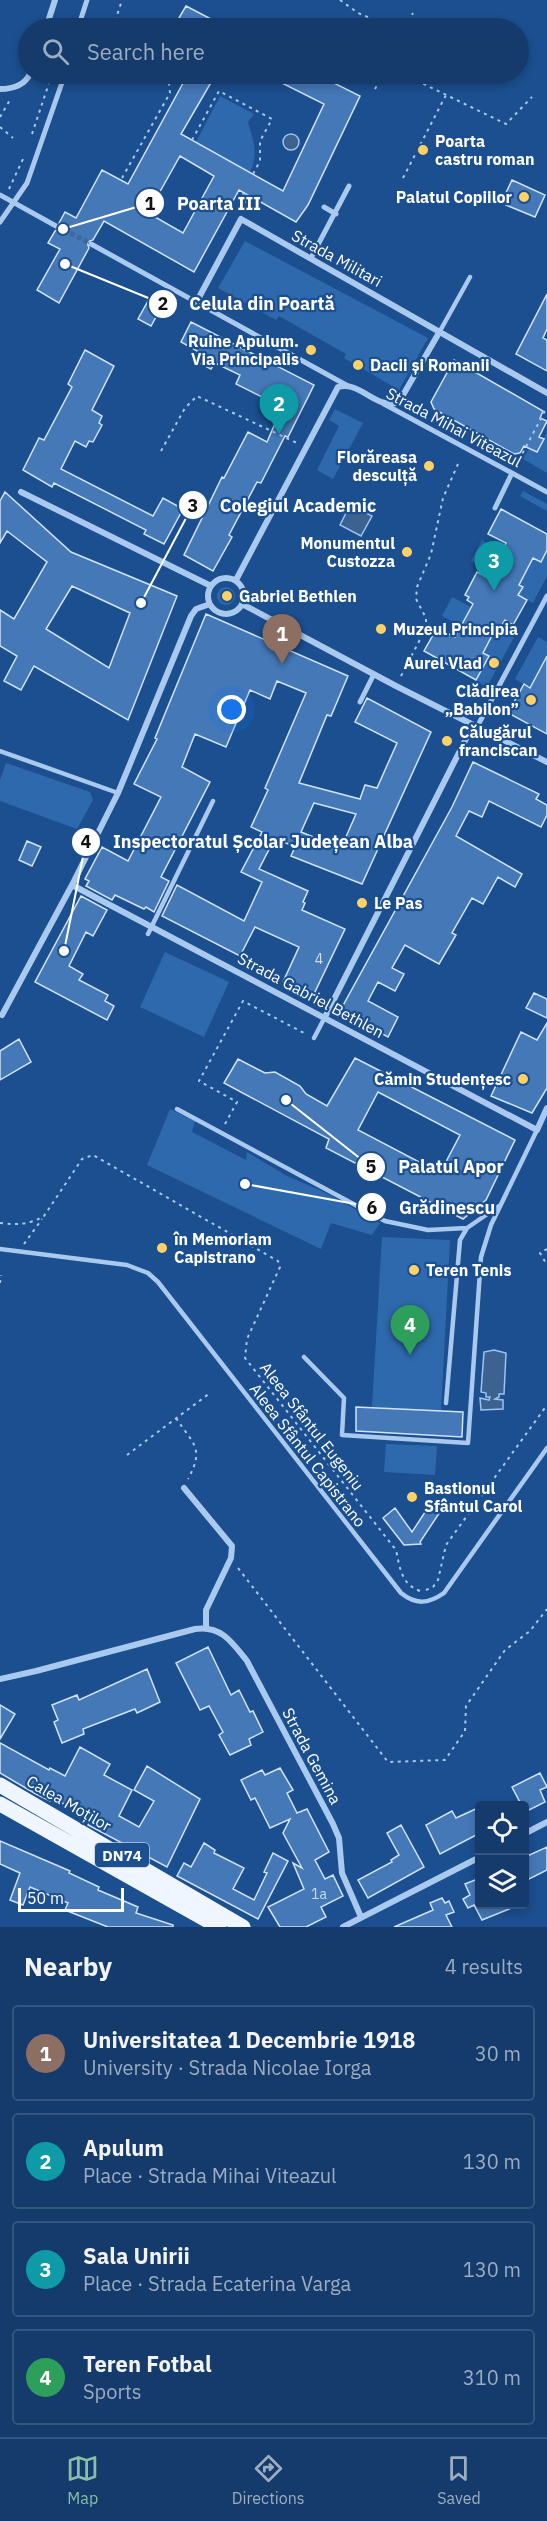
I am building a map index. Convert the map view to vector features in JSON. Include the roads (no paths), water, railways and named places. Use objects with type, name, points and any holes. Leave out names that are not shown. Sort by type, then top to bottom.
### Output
[{"type":"main road","name":"Calea Moților","points":[[0,1785],[243,1927]]},
{"type":"main road","name":"Calea Moților","points":[[0,1804],[219,1927]]},
{"type":"street","points":[[50,18],[56,0]]},
{"type":"street","points":[[81,18],[87,0]]},
{"type":"street","points":[[0,89],[17,87],[21,84]]},
{"type":"street","points":[[0,222],[27,183],[62,84]]},
{"type":"street","points":[[311,258],[349,186]]},
{"type":"street","points":[[3,195],[57,226]]},
{"type":"street","points":[[324,207],[336,214]]},
{"type":"street","name":"Strada Militari","points":[[196,303],[241,219],[547,393]]},
{"type":"street","name":"Strada Mihai Viteazul","points":[[94,246],[348,386],[547,492]]},
{"type":"street","points":[[384,404],[393,404],[403,398],[440,332]]},
{"type":"street","points":[[236,580],[334,392],[338,387],[348,386]]},
{"type":"street","points":[[495,508],[512,473]]},
{"type":"street","points":[[21,492],[211,586]]},
{"type":"street","points":[[219,579],[236,580],[243,589],[243,604],[229,614],[218,612],[210,604],[208,591],[219,579]]},
{"type":"street","points":[[325,1017],[475,726],[547,596]]},
{"type":"street","points":[[2,1015],[72,885],[118,793],[191,616],[196,609],[210,604]]},
{"type":"street","points":[[243,604],[396,686],[547,762]]},
{"type":"street","points":[[360,702],[374,674]]},
{"type":"street","name":"Strada Gabriel Bethlen","points":[[72,885],[150,931],[325,1017],[537,1130]]},
{"type":"street","points":[[537,1130],[547,1108]]},
{"type":"street","points":[[0,1679],[206,1628],[206,1610],[231,1558],[232,1546],[184,1488]]},
{"type":"street","name":"Strada Gemina","points":[[206,1628],[219,1631],[230,1639],[252,1671],[333,1824],[339,1838],[342,1874],[361,1917]]},
{"type":"street","points":[[529,1832],[547,1822]]},
{"type":"street","points":[[342,1927],[475,1860]]},
{"type":"lane","points":[[440,332],[470,277]]},
{"type":"lane","points":[[0,751],[118,793]]},
{"type":"lane","points":[[150,931],[213,801]]},
{"type":"lane","points":[[314,1038],[325,1017]]},
{"type":"lane","points":[[177,1109],[385,1221],[428,1230],[468,1228]]},
{"type":"lane","points":[[304,1357],[344,1398],[342,1435],[468,1443],[481,1257],[499,1206],[537,1130]]},
{"type":"lane","points":[[446,1403],[460,1240],[468,1228],[499,1206]]},
{"type":"lane","name":"Aleea Sfântul Capistrano","points":[[0,1249],[127,1265],[148,1273],[158,1282],[400,1593],[411,1601],[424,1603],[444,1593],[547,1448]]},
{"type":"tunnel","points":[[57,226],[91,244]]},
{"type":"place","name":"Poarta castru roman","points":[[423,150]]},
{"type":"place","name":"Palatul Copiilor","points":[[524,197]]},
{"type":"place","name":"Poarta III","points":[[63,229]]},
{"type":"place","name":"Celula din Poartă","points":[[65,264]]},
{"type":"place","name":"Ruine Apulum. Via Principalis","points":[[311,350]]},
{"type":"place","name":"Dacii și Romanii","points":[[358,365]]},
{"type":"place","name":"Apulum","points":[[279,434]]},
{"type":"place","name":"Florăreasa desculță","points":[[429,466]]},
{"type":"place","name":"Monumentul Custozza","points":[[407,552]]},
{"type":"place","name":"Sala Unirii","points":[[494,591]]},
{"type":"place","name":"Gabriel Bethlen","points":[[227,596]]},
{"type":"place","name":"Colegiul Academic","points":[[141,603]]},
{"type":"place","name":"Muzeul Principia","points":[[381,629]]},
{"type":"place","name":"Aurel Vlad","points":[[494,663]]},
{"type":"place","name":"Universitatea 1 Decembrie 1918","points":[[282,664]]},
{"type":"place","name":"Clădirea „Babilon”","points":[[531,700]]},
{"type":"place","name":"Călugărul franciscan","points":[[447,741]]},
{"type":"place","name":"Le Pas","points":[[362,903]]},
{"type":"place","name":"Inspectoratul Școlar Județean Alba","points":[[64,951]]},
{"type":"place","name":"Cămin Studențesc","points":[[523,1079]]},
{"type":"place","name":"Palatul Apor","points":[[286,1100]]},
{"type":"place","name":"Grădinescu","points":[[245,1184]]},
{"type":"place","name":"în Memoriam Capistrano","points":[[162,1248]]},
{"type":"place","name":"Teren Tenis","points":[[414,1270]]},
{"type":"place","name":"Teren Fotbal","points":[[410,1355]]},
{"type":"place","name":"Bastionul Sfântul Carol","points":[[412,1497]]}]
